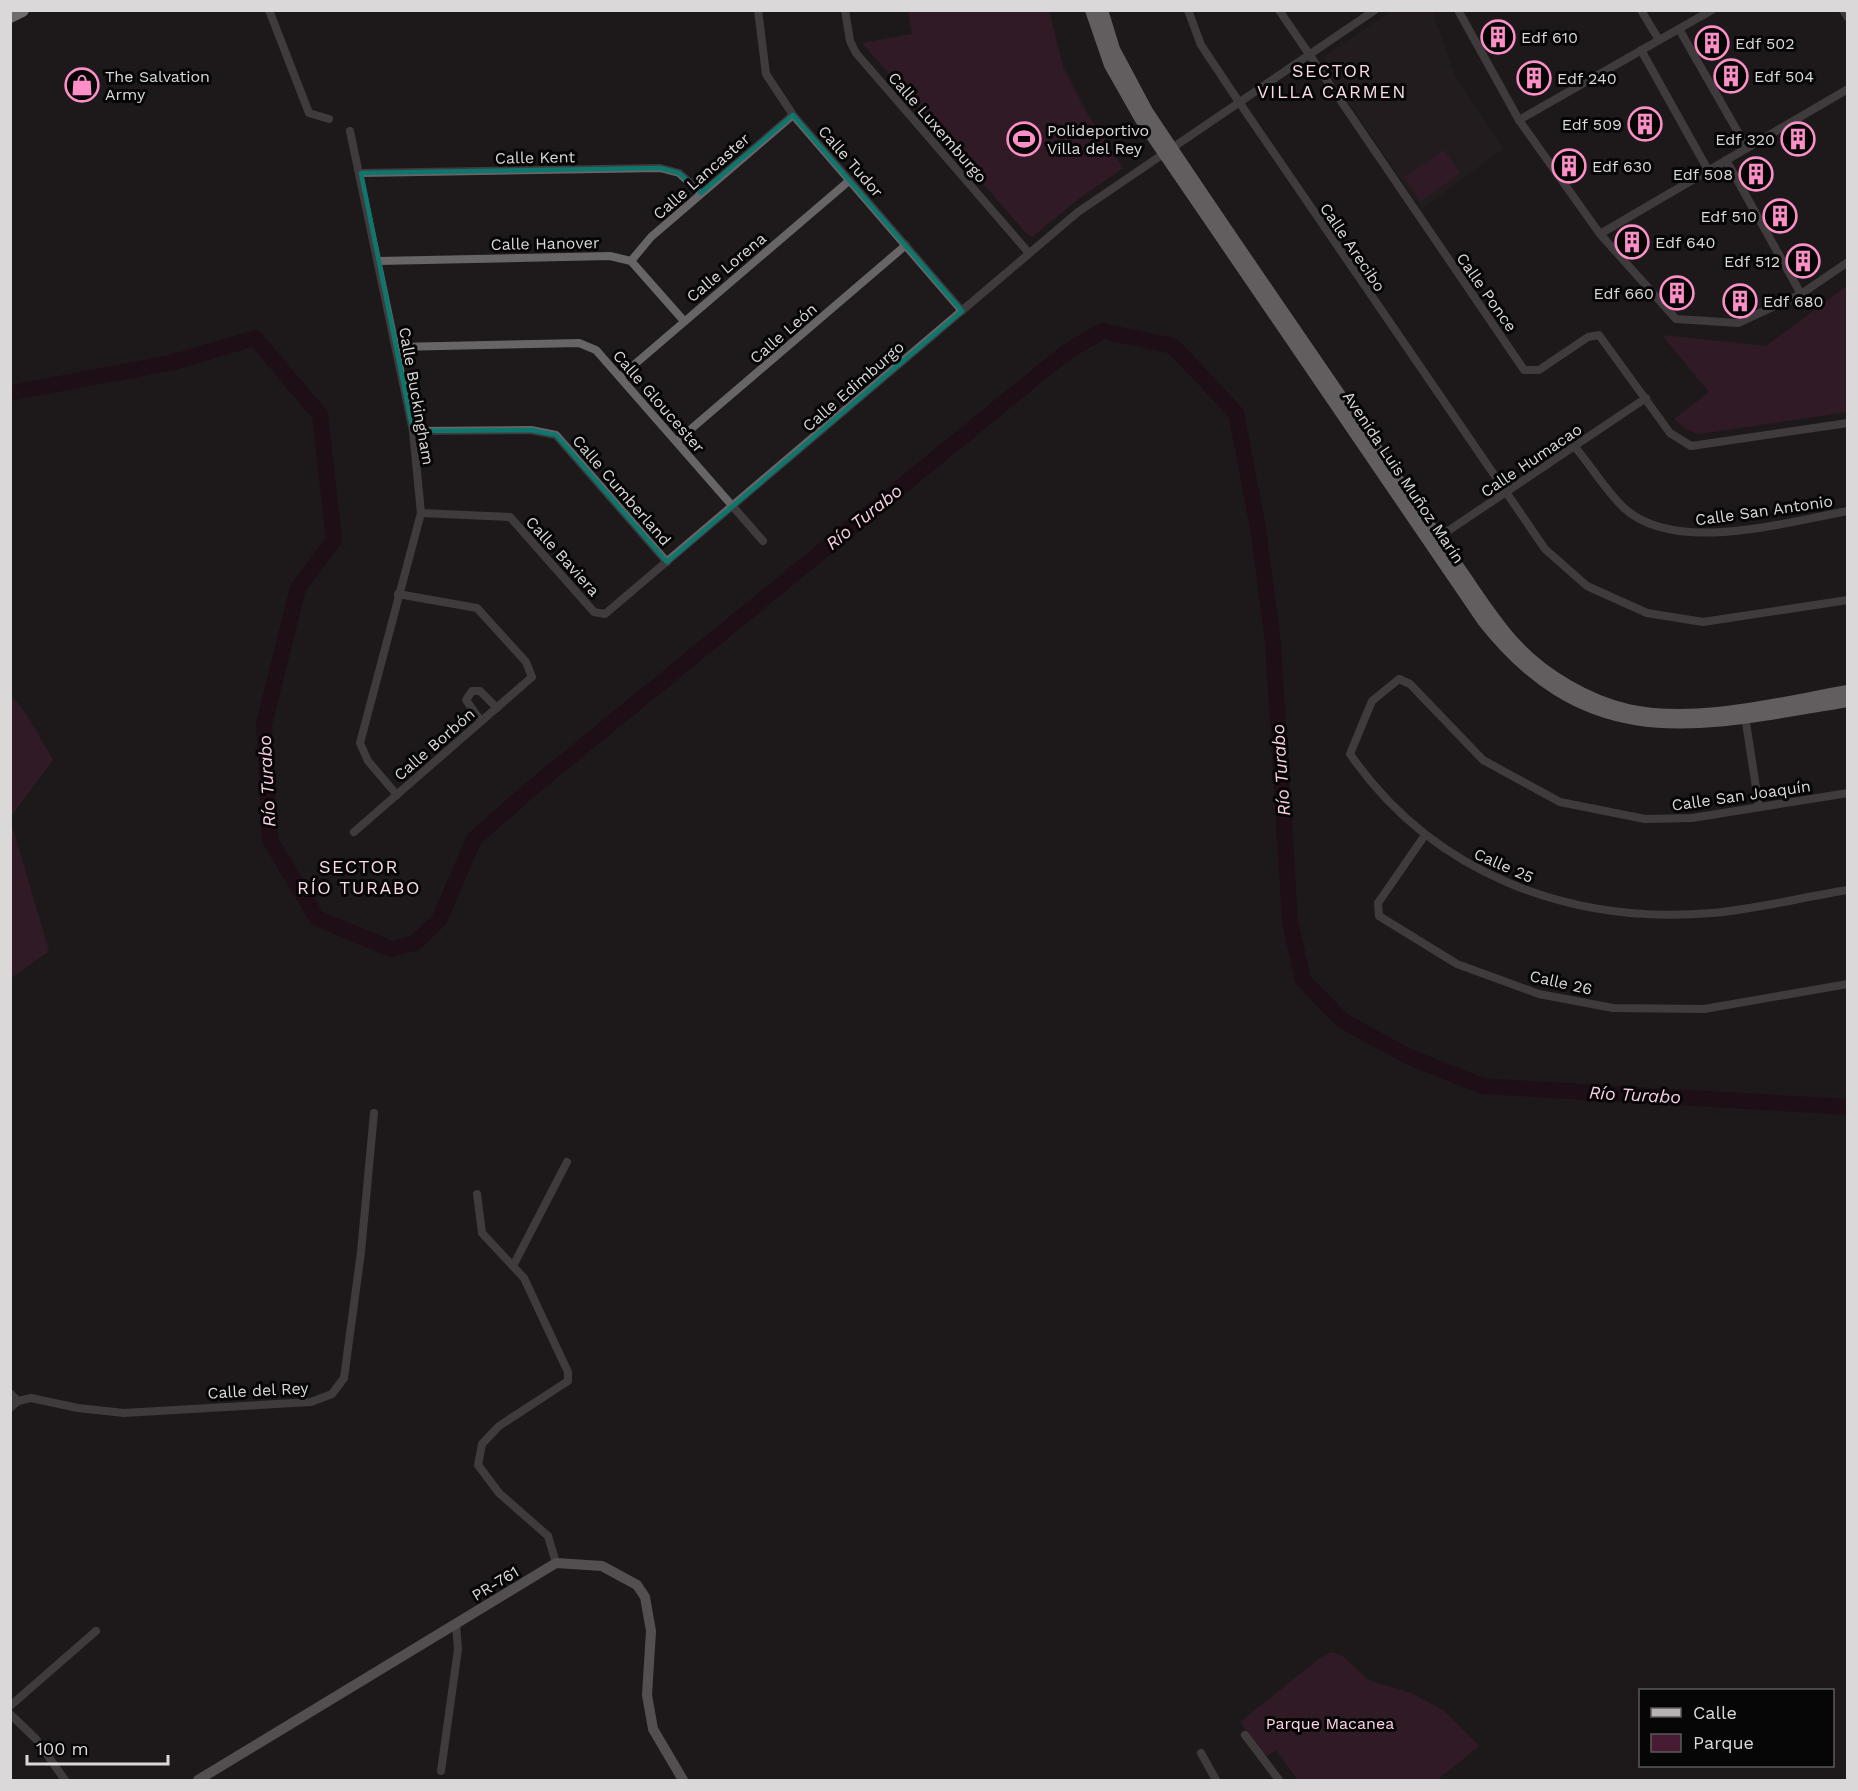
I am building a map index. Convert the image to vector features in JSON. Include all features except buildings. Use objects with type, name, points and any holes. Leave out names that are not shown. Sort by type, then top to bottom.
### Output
[{"type":"highway","points":[[10,16],[22,10]]},
{"type":"main road","name":"Avenida Luis Muñoz Marín","points":[[1091,10],[1110,65],[1434,541],[1496,638],[1531,671],[1561,692],[1590,708],[1644,722],[1692,724],[1848,691]]},
{"type":"main road","name":"Avenida Luis Muñoz Marín","points":[[1102,10],[1113,50],[1168,151]]},
{"type":"main road","name":"Avenida Luis Muñoz Marín","points":[[1744,713],[1848,701]]},
{"type":"street","points":[[269,10],[309,113],[329,119]]},
{"type":"street","name":"Calle Tudor","points":[[758,10],[766,74],[793,115],[962,310]]},
{"type":"street","name":"Calle Luxemburgo","points":[[845,10],[850,41],[856,53],[1028,252]]},
{"type":"street","name":"Calle Arecibo","points":[[1188,10],[1201,45],[1545,549],[1587,586],[1647,613],[1703,622],[1848,600]]},
{"type":"street","name":"Calle Ponce","points":[[1279,10],[1524,370],[1539,370],[1588,337],[1599,335],[1670,433],[1690,446],[1848,423]]},
{"type":"street","name":"Calle Edimburgo","points":[[612,610],[1028,252],[1078,212],[1375,10]]},
{"type":"street","points":[[1458,10],[1519,120],[1600,234],[1676,319],[1738,323],[1801,294],[1848,262]]},
{"type":"street","points":[[1641,10],[1659,40]]},
{"type":"street","points":[[1519,120],[1712,10]]},
{"type":"street","points":[[1843,10],[1848,18]]},
{"type":"street","points":[[1679,28],[1747,148]]},
{"type":"street","points":[[1641,50],[1708,170]]},
{"type":"street","points":[[1600,234],[1848,89]]},
{"type":"street","name":"Calle Lancaster","points":[[631,261],[651,237],[793,115]]},
{"type":"street","name":"Calle Buckingham","points":[[350,131],[361,174],[413,431],[421,513],[360,743],[369,761],[397,795]]},
{"type":"street","points":[[1726,160],[1801,294]]},
{"type":"street","name":"Calle Kent","points":[[361,174],[660,168],[679,173],[701,193]]},
{"type":"street","name":"Calle Lorena","points":[[621,376],[850,180]]},
{"type":"street","name":"Calle León","points":[[677,441],[906,245]]},
{"type":"street","name":"Calle Hanover","points":[[378,261],[610,256],[631,261]]},
{"type":"street","points":[[631,261],[684,321]]},
{"type":"street","name":"Calle Gloucester","points":[[396,347],[579,343],[596,350],[763,541]]},
{"type":"street","name":"Calle Humacao","points":[[1434,541],[1646,398]]},
{"type":"street","name":"Calle Cumberland","points":[[413,431],[531,430],[556,435],[667,562]]},
{"type":"street","name":"Calle San Antonio","points":[[1575,447],[1624,509],[1653,525],[1684,534],[1714,533],[1848,512]]},
{"type":"street","name":"Calle Baviera","points":[[421,513],[510,517],[594,612],[605,614],[612,610]]},
{"type":"street","name":"Calle Borbón","points":[[354,832],[532,677],[526,662],[477,609],[398,594]]},
{"type":"street","name":"Calle 25","points":[[1424,698],[1410,684],[1399,679],[1372,701],[1350,754],[1372,786],[1425,835],[1469,865],[1523,890],[1626,914],[1713,913],[1848,890]]},
{"type":"street","points":[[481,721],[466,700],[471,691],[480,691],[497,708]]},
{"type":"street","name":"Calle San Joaquín","points":[[1424,698],[1483,759],[1560,802],[1646,819],[1692,818],[1848,793]]},
{"type":"street","points":[[1744,713],[1759,807]]},
{"type":"street","name":"Calle 26","points":[[1425,835],[1378,903],[1379,916],[1457,964],[1539,994],[1612,1008],[1704,1009],[1848,984]]},
{"type":"street","name":"Calle del Rey","points":[[18,1401],[31,1398],[78,1408],[124,1413],[311,1402],[332,1394],[344,1378],[361,1252],[374,1113]]},
{"type":"street","points":[[513,1266],[567,1162]]},
{"type":"street","points":[[477,1194],[482,1233],[524,1278],[568,1372],[568,1381],[498,1426],[482,1444],[478,1465],[499,1493],[549,1536],[556,1563],[602,1566],[637,1585],[645,1597],[651,1631],[647,1695],[653,1729],[683,1780]]},
{"type":"street","points":[[10,1393],[18,1401],[10,1408]]},
{"type":"street","name":"PR-761","points":[[198,1780],[556,1563]]},
{"type":"street","points":[[441,1771],[458,1649],[456,1624]]},
{"type":"street","points":[[10,1706],[96,1630]]},
{"type":"street","points":[[10,1714],[36,1739],[64,1780]]},
{"type":"street","points":[[1245,1735],[1279,1780]]},
{"type":"street","points":[[1201,1753],[1216,1780]]},
{"type":"highlighted area","points":[[793,115],[962,311],[667,562],[556,435],[531,430],[413,431],[361,173],[660,168],[679,173],[701,193]]},
{"type":"shaded area","points":[[1392,11],[1432,11],[1455,76],[1503,148],[1422,209],[1323,65],[1326,55]]},
{"type":"green space","name":"Polideportivo Villa del Rey","points":[[908,11],[1049,11],[1063,67],[1088,115],[1123,168],[1077,200],[1032,237],[1026,233],[862,43],[912,34]]},
{"type":"green space","points":[[1444,150],[1460,173],[1421,201],[1404,177]]},
{"type":"green space","points":[[1847,286],[1847,412],[1699,434],[1687,430],[1674,419],[1709,392],[1662,335],[1766,346]]},
{"type":"green space","points":[[11,695],[26,714],[53,760],[11,816]]},
{"type":"green space","points":[[10,819],[49,951],[11,978],[10,978]]},
{"type":"green space","name":"Parque Macanea","points":[[1332,1652],[1343,1656],[1368,1680],[1411,1693],[1443,1710],[1479,1746],[1437,1780],[1298,1780],[1276,1750],[1266,1757],[1240,1722],[1320,1658]]},
{"type":"waterway","name":"Río Turabo","points":[[10,393],[170,363],[255,338],[320,415],[334,540],[298,588],[264,724],[270,840],[317,918],[391,949],[415,943],[439,920],[474,839],[532,788],[1065,353],[1102,331],[1173,346],[1236,413],[1258,528],[1273,642],[1290,921],[1303,980],[1342,1020],[1409,1057],[1482,1086],[1848,1107]]},
{"type":"place","name":"Edf 610","points":[[1498,37]]},
{"type":"place","name":"Edf 502","points":[[1712,43]]},
{"type":"place","name":"Edf 504","points":[[1731,76]]},
{"type":"place","name":"Edf 240","points":[[1534,78]]},
{"type":"place","name":"The Salvation Army","points":[[82,85]]},
{"type":"place","name":"Edf 509","points":[[1645,124]]},
{"type":"place","name":"Polideportivo Villa del Rey","points":[[1024,139]]},
{"type":"place","name":"Edf 320","points":[[1798,139]]},
{"type":"place","name":"Edf 630","points":[[1569,166]]},
{"type":"place","name":"Edf 508","points":[[1756,174]]},
{"type":"place","name":"Edf 510","points":[[1780,216]]},
{"type":"place","name":"Edf 640","points":[[1632,242]]},
{"type":"place","name":"Edf 512","points":[[1803,261]]},
{"type":"place","name":"Edf 660","points":[[1677,293]]},
{"type":"place","name":"Edf 680","points":[[1740,301]]},
{"type":"district","name":"SECTOR VILLA CARMEN","points":[[1332,82]]},
{"type":"district","name":"SECTOR RÍO TURABO","points":[[359,877]]}]
